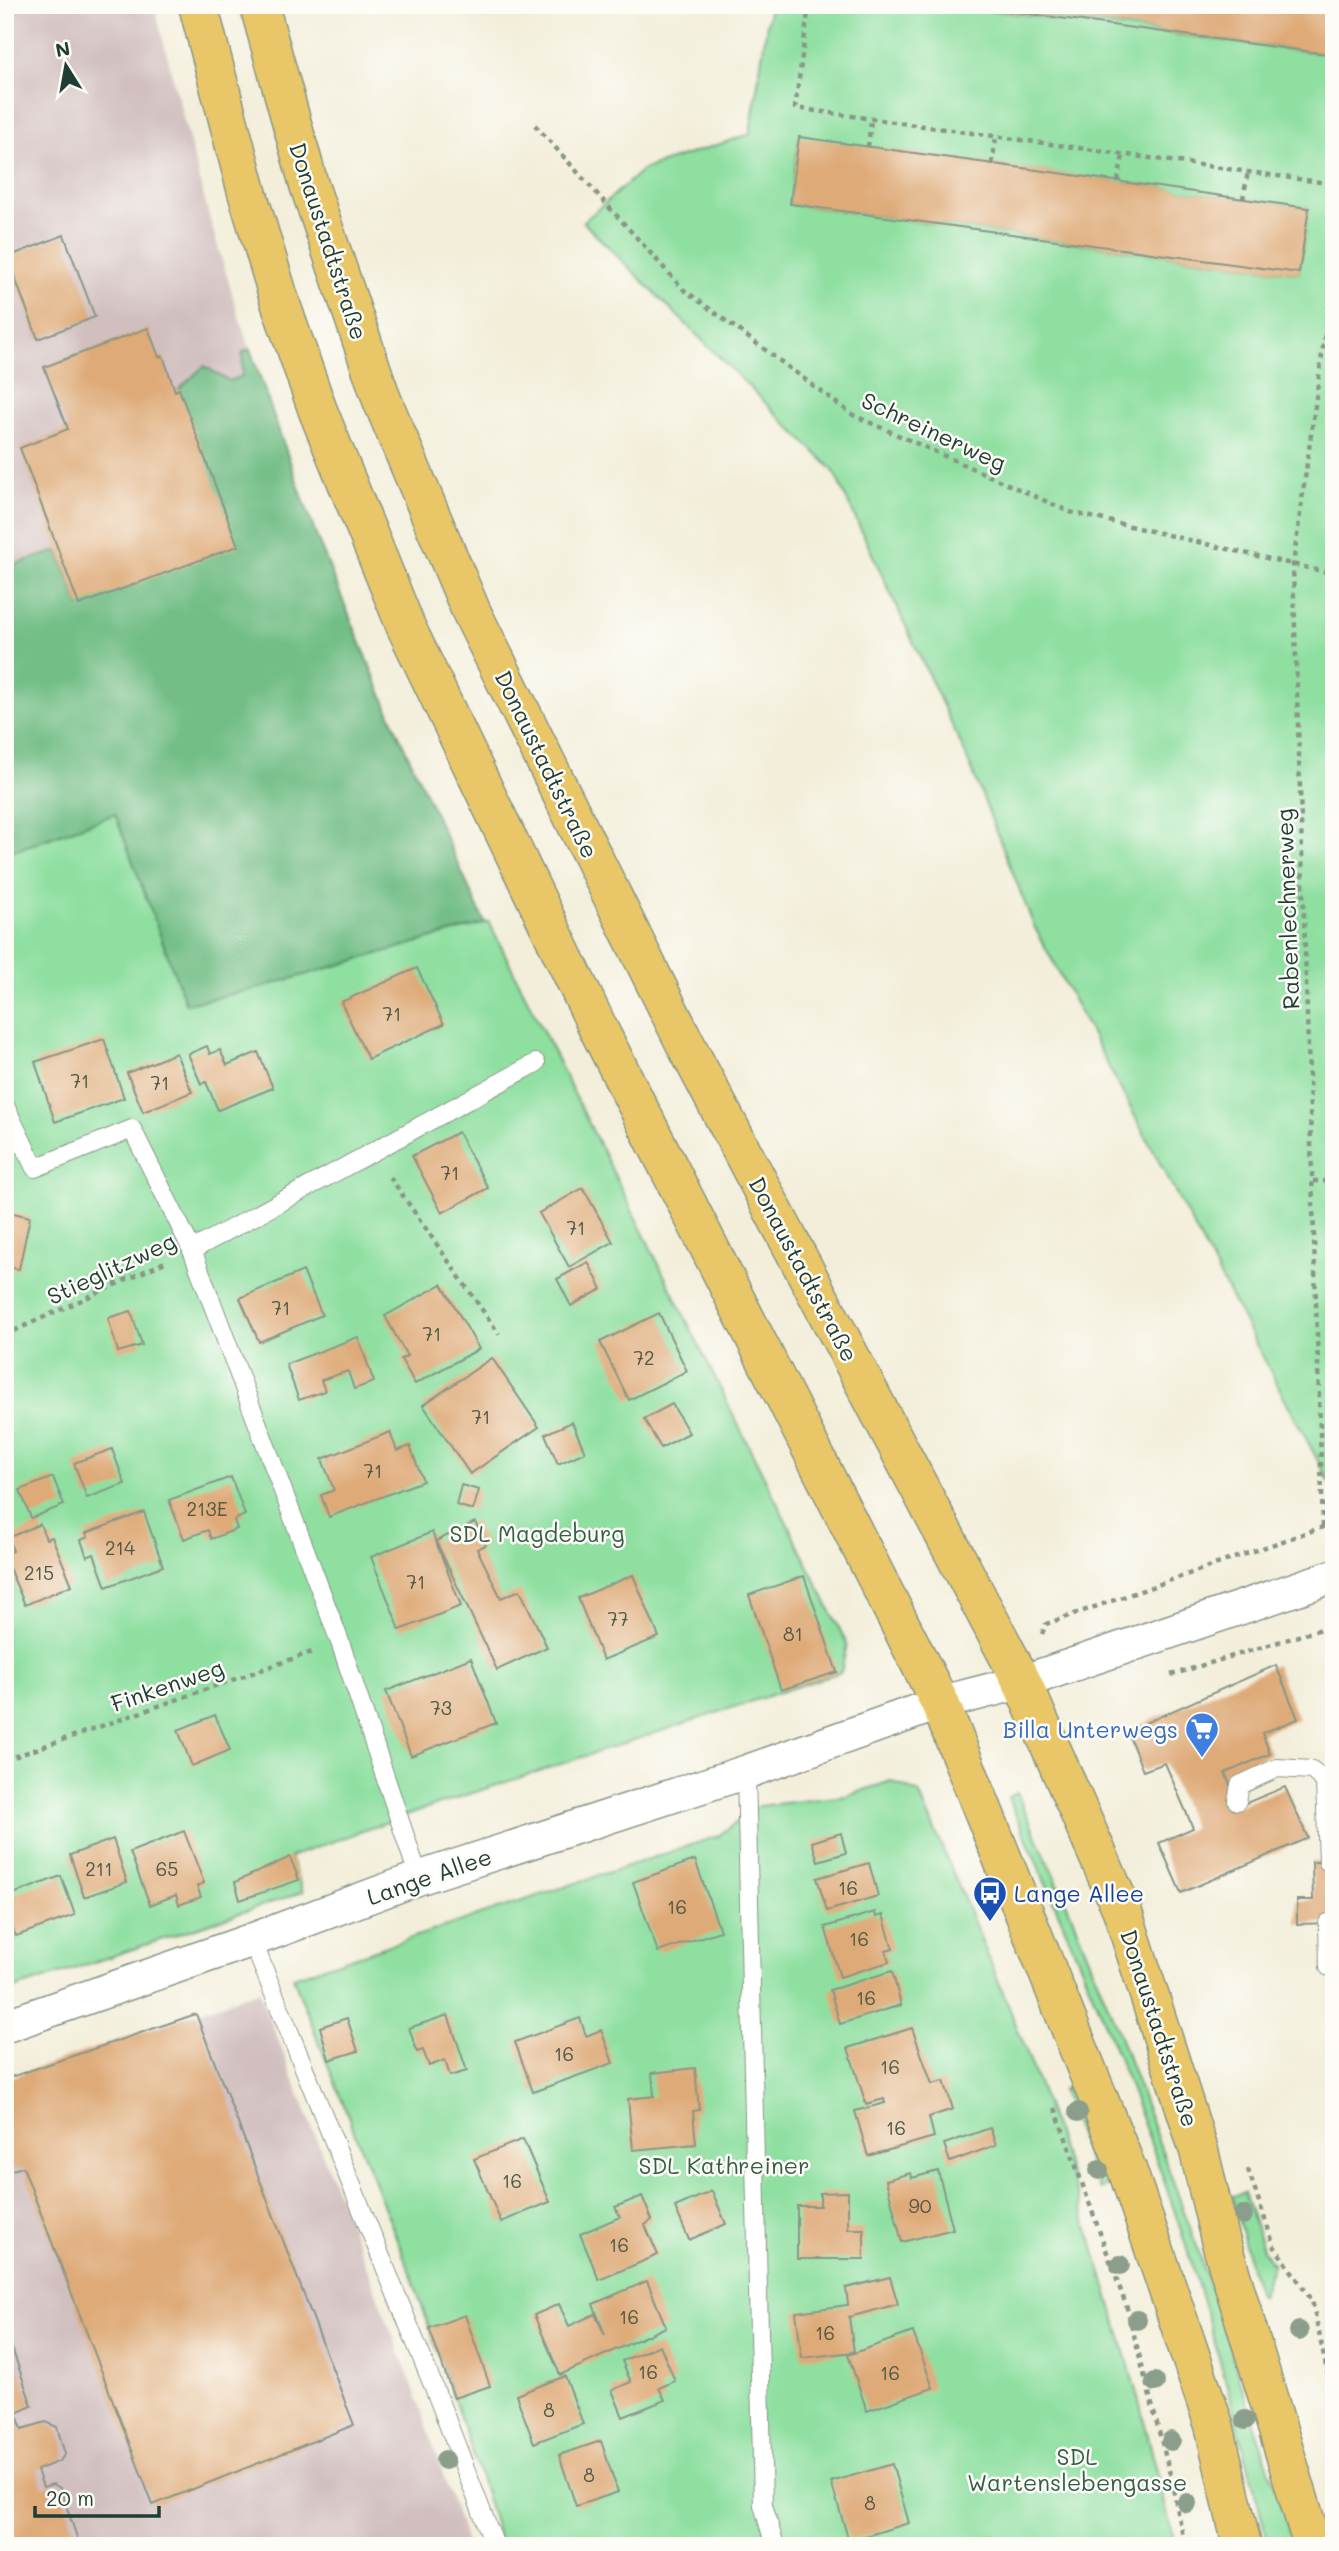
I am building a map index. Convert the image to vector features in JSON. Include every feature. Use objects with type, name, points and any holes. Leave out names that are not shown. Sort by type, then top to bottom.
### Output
[{"type":"main road","points":[[198,5],[247,192],[281,305],[318,411],[406,627],[599,1030],[940,1703],[1128,2172],[1214,2425],[1242,2546]]},
{"type":"main road","name":"Donaustadtstraße","points":[[259,5],[309,185],[382,400],[471,611],[688,1049],[1022,1682],[1122,1910],[1199,2151],[1220,2239],[1313,2546]]},
{"type":"street","name":"Lange Allee","points":[[5,2026],[252,1940],[419,1878],[746,1772],[940,1703],[1022,1682],[1334,1576]]},
{"type":"lane","points":[[192,1250],[536,1063]]},
{"type":"lane","points":[[5,1105],[35,1168],[132,1129],[192,1250],[340,1643],[419,1878]]},
{"type":"lane","points":[[1237,1801],[1240,1785],[1276,1769],[1312,1770],[1325,1782],[1328,1862]]},
{"type":"lane","points":[[746,1772],[763,2505],[775,2546]]},
{"type":"lane","points":[[1328,1923],[1329,1967]]},
{"type":"lane","points":[[252,1940],[435,2390],[495,2546]]},
{"type":"path","points":[[809,5],[795,108],[1334,184]]},
{"type":"path","points":[[868,147],[871,120]]},
{"type":"path","name":"Schreinerweg","points":[[535,125],[682,289],[853,415],[1070,512],[1334,574]]},
{"type":"path","points":[[992,164],[996,137]]},
{"type":"path","points":[[1118,181],[1123,155]]},
{"type":"path","points":[[1244,198],[1248,172]]},
{"type":"path","name":"Rabenlechnerweg","points":[[1323,1527],[1293,565],[1334,268]]},
{"type":"path","points":[[372,1152],[499,1334]]},
{"type":"path","points":[[1313,1181],[1334,1181]]},
{"type":"path","name":"Stieglitzweg","points":[[5,1335],[192,1250]]},
{"type":"path","points":[[1041,1636],[1046,1624],[1334,1523]]},
{"type":"path","name":"Finkenweg","points":[[5,1760],[340,1643]]},
{"type":"path","points":[[1051,2098],[1127,2308],[1170,2474],[1185,2546]]},
{"type":"path","points":[[1278,2251],[1312,2300],[1334,2404]]},
{"type":"shaded area","points":[[5,5],[154,5],[208,213],[240,320],[317,538],[397,731],[485,923],[115,814],[5,854]]},
{"type":"shaded area","points":[[259,1991],[418,2400],[467,2546],[5,2546],[5,2079]]},
{"type":"green space","points":[[770,5],[950,5],[1327,54],[1334,5],[1334,1491],[1034,926],[965,753],[833,470],[583,222],[644,169],[750,134]],"holes":[[[799,138],[1308,208],[1299,273],[790,204]]]},
{"type":"green space","points":[[250,349],[317,538],[397,731],[485,923],[255,989],[186,1004],[115,814],[5,854],[5,567],[58,551],[79,605],[179,389],[204,366],[229,381],[242,376],[243,352]]},
{"type":"green space","name":"SDL Magdeburg","points":[[115,814],[186,1004],[255,989],[489,922],[847,1644],[841,1672],[415,1812],[290,1857],[303,1892],[5,1992],[5,854]]},
{"type":"green space","name":"SDL Kathreiner","points":[[891,1781],[919,1793],[1029,2058],[1110,2299],[1175,2546],[501,2546],[412,2277],[293,1977],[718,1836],[758,1806],[846,1796]]},
{"type":"green space","points":[[1017,1793],[1066,1902],[1117,2028],[1196,2244],[1294,2546],[1269,2546],[1229,2392],[1165,2183],[1124,2071],[1008,1797]]},
{"type":"green space","points":[[1072,2085],[1110,2178],[1109,2185],[1099,2189],[1062,2090]]},
{"type":"green space","points":[[1244,2193],[1264,2251],[1273,2265],[1261,2296],[1258,2294],[1232,2196]]},
{"type":"building","points":[[963,5],[1334,5],[1327,54]]},
{"type":"building","points":[[799,137],[1309,208],[1299,273],[790,204]]},
{"type":"building","points":[[64,235],[95,317],[38,339],[7,257]]},
{"type":"building","points":[[148,328],[159,357],[163,356],[175,391],[179,389],[238,546],[79,605],[20,448],[68,429],[44,367]]},
{"type":"building","points":[[417,968],[444,1024],[368,1059],[341,1002]]},
{"type":"building","points":[[104,1039],[124,1098],[55,1122],[35,1062]]},
{"type":"building","points":[[207,1046],[210,1054],[220,1050],[227,1065],[258,1052],[273,1088],[218,1110],[206,1082],[201,1084],[188,1054]]},
{"type":"building","points":[[176,1053],[192,1092],[143,1112],[127,1073]]},
{"type":"building","points":[[458,1132],[488,1188],[442,1213],[412,1156]]},
{"type":"building","points":[[583,1188],[613,1242],[569,1267],[539,1213]]},
{"type":"building","points":[[5,1211],[30,1217],[19,1269],[5,1267]]},
{"type":"building","points":[[588,1262],[602,1289],[571,1306],[557,1279]]},
{"type":"building","points":[[303,1271],[322,1315],[259,1342],[240,1298]]},
{"type":"building","points":[[442,1284],[479,1349],[415,1384],[401,1359],[407,1356],[385,1316]]},
{"type":"building","points":[[131,1311],[142,1345],[118,1352],[108,1318]]},
{"type":"building","points":[[659,1313],[687,1371],[629,1400],[600,1342]]},
{"type":"building","points":[[358,1337],[374,1382],[354,1389],[348,1371],[321,1380],[325,1391],[299,1400],[286,1364]]},
{"type":"building","points":[[492,1358],[539,1427],[470,1474],[423,1405]]},
{"type":"building","points":[[672,1404],[689,1433],[661,1448],[644,1419]]},
{"type":"building","points":[[572,1422],[585,1452],[558,1464],[545,1434]]},
{"type":"building","points":[[390,1432],[397,1451],[410,1446],[423,1481],[329,1517],[321,1495],[334,1490],[322,1459]]},
{"type":"building","points":[[112,1449],[125,1484],[87,1498],[74,1463]]},
{"type":"building","points":[[53,1477],[64,1505],[31,1518],[20,1490]]},
{"type":"building","points":[[231,1477],[245,1515],[234,1520],[237,1529],[211,1539],[208,1530],[184,1539],[169,1500]]},
{"type":"building","points":[[461,1485],[479,1490],[473,1510],[456,1505]]},
{"type":"building","points":[[144,1512],[163,1566],[106,1587],[94,1554],[87,1557],[81,1540],[88,1537],[86,1533]]},
{"type":"building","points":[[475,1522],[486,1545],[477,1549],[501,1598],[520,1590],[547,1647],[497,1670],[436,1541]]},
{"type":"building","points":[[40,1524],[46,1539],[52,1537],[72,1585],[25,1605],[5,1554],[13,1551],[8,1538]]},
{"type":"building","points":[[432,1532],[461,1606],[400,1630],[371,1557]]},
{"type":"building","points":[[633,1575],[659,1637],[603,1660],[578,1598]]},
{"type":"building","points":[[804,1576],[837,1672],[781,1690],[749,1595]]},
{"type":"building","points":[[471,1658],[496,1723],[411,1756],[386,1691]]},
{"type":"building","points":[[1276,1665],[1298,1719],[1262,1733],[1270,1754],[1225,1773],[1239,1806],[1285,1787],[1308,1838],[1181,1893],[1159,1843],[1193,1828],[1165,1763],[1143,1771],[1127,1731]]},
{"type":"building","points":[[215,1715],[230,1750],[192,1766],[178,1730]]},
{"type":"building","points":[[184,1831],[204,1883],[197,1886],[201,1897],[179,1905],[176,1895],[150,1905],[130,1852]]},
{"type":"building","points":[[841,1833],[846,1853],[818,1861],[812,1842]]},
{"type":"building","points":[[113,1839],[127,1882],[84,1897],[70,1855]]},
{"type":"building","points":[[290,1857],[299,1880],[240,1900],[235,1882]]},
{"type":"building","points":[[695,1860],[720,1931],[658,1952],[633,1882]]},
{"type":"building","points":[[1312,1862],[1334,1862],[1334,1923],[1297,1924],[1297,1900],[1313,1900]]},
{"type":"building","points":[[869,1863],[878,1896],[827,1911],[817,1878]]},
{"type":"building","points":[[61,1876],[75,1915],[16,1936],[5,1908],[5,1897]]},
{"type":"building","points":[[875,1912],[876,1917],[883,1915],[893,1949],[886,1951],[889,1962],[840,1977],[825,1927]]},
{"type":"building","points":[[892,1971],[901,2005],[840,2024],[830,1990]]},
{"type":"building","points":[[196,2014],[354,2425],[153,2505],[23,2167],[5,2172],[5,2079]]},
{"type":"building","points":[[448,2015],[467,2071],[450,2076],[445,2060],[429,2066],[423,2050],[417,2052],[409,2028]]},
{"type":"building","points":[[347,2018],[358,2051],[329,2060],[320,2027]]},
{"type":"building","points":[[580,2018],[586,2036],[601,2030],[613,2063],[533,2092],[515,2042]]},
{"type":"building","points":[[912,2028],[932,2084],[944,2081],[953,2109],[929,2117],[934,2137],[868,2156],[855,2111],[885,2103],[884,2099],[866,2104],[848,2048]]},
{"type":"building","points":[[695,2068],[699,2110],[693,2111],[696,2144],[633,2150],[628,2099],[654,2096],[652,2073]]},
{"type":"building","points":[[990,2128],[996,2145],[950,2162],[944,2144]]},
{"type":"building","points":[[523,2139],[550,2202],[501,2222],[474,2159]]},
{"type":"building","points":[[938,2171],[953,2229],[902,2242],[886,2180],[911,2173],[912,2178]]},
{"type":"building","points":[[712,2191],[726,2224],[689,2240],[675,2207]]},
{"type":"building","points":[[848,2192],[848,2229],[864,2229],[864,2259],[797,2259],[797,2206],[820,2206],[820,2193]]},
{"type":"building","points":[[642,2196],[652,2220],[645,2225],[658,2255],[599,2280],[580,2234],[620,2217],[615,2207]]},
{"type":"building","points":[[890,2277],[898,2304],[849,2317],[854,2352],[802,2358],[796,2312],[848,2305],[846,2288]]},
{"type":"building","points":[[647,2281],[666,2327],[560,2375],[534,2315],[559,2304],[569,2326],[595,2314],[605,2335],[593,2304]]},
{"type":"building","points":[[465,2315],[490,2386],[454,2398],[429,2328]]},
{"type":"building","points":[[5,2328],[32,2406],[16,2413],[22,2429],[46,2422],[57,2427],[65,2454],[60,2461],[37,2470],[43,2487],[53,2484],[60,2488],[80,2546],[5,2546]]},
{"type":"building","points":[[913,2332],[933,2388],[867,2411],[848,2355]]},
{"type":"building","points":[[660,2345],[675,2381],[659,2388],[665,2400],[623,2417],[612,2390],[631,2382],[622,2361]]},
{"type":"building","points":[[565,2376],[583,2424],[534,2443],[516,2395]]},
{"type":"building","points":[[601,2441],[618,2492],[576,2506],[559,2455]]},
{"type":"building","points":[[892,2464],[909,2523],[849,2541],[831,2482]]},
{"type":"building","points":[[990,2537],[993,2546],[976,2546],[975,2542]]},
{"type":"place","name":"Billa Unterwegs","points":[[1202,1759]]},
{"type":"place","name":"Lange Allee","points":[[990,1923]]},
{"type":"park label","name":"SDL Wartenslebengasse","points":[[1077,2469]]}]
